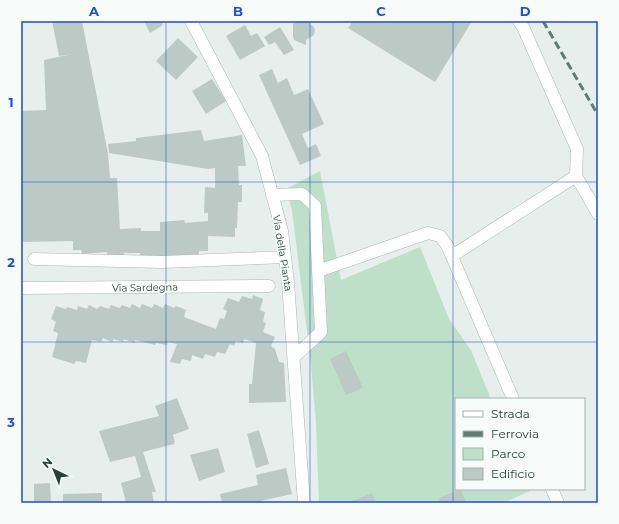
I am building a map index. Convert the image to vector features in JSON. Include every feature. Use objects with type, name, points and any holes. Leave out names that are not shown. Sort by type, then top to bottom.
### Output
[{"type":"street","name":"Via della Pianta","points":[[191,21],[262,156],[282,231],[294,357],[304,503]]},
{"type":"street","points":[[519,21],[577,149],[576,176],[598,214]]},
{"type":"street","points":[[452,256],[576,176]]},
{"type":"street","points":[[272,195],[302,194],[315,206],[321,332],[294,357]]},
{"type":"street","points":[[318,271],[428,233],[440,236],[447,245],[452,256],[513,398]]},
{"type":"street","points":[[34,259],[163,262],[285,257]]},
{"type":"street","name":"Via Sardegna","points":[[21,288],[269,286]]},
{"type":"street","points":[[552,490],[558,503]]},
{"type":"green space","points":[[320,171],[341,280],[420,247],[449,319],[471,350],[491,398],[455,398],[455,490],[530,491],[503,503],[319,503],[316,424],[311,364],[292,210],[286,189]]},
{"type":"building","points":[[52,21],[82,21],[108,154],[110,178],[117,178],[120,229],[141,228],[141,231],[160,231],[160,222],[184,220],[185,223],[208,221],[208,213],[204,213],[205,187],[215,188],[215,168],[208,169],[109,153],[108,144],[136,141],[136,138],[201,130],[204,141],[242,135],[246,166],[238,166],[239,185],[242,185],[242,202],[238,202],[237,228],[235,228],[235,237],[208,236],[208,251],[199,251],[199,255],[174,255],[174,260],[140,257],[140,253],[124,253],[124,257],[107,257],[107,252],[82,254],[81,250],[73,250],[73,241],[21,242],[21,111],[46,110],[44,60],[72,54],[59,56]]},
{"type":"building","points":[[144,21],[161,21],[163,25],[150,33]]},
{"type":"building","points":[[295,21],[311,21],[310,24],[315,30],[314,35],[306,40],[306,45],[294,40],[293,24]]},
{"type":"building","points":[[353,21],[472,21],[435,82],[348,28]]},
{"type":"building","points":[[245,25],[251,36],[257,33],[265,46],[240,60],[226,36]]},
{"type":"building","points":[[280,27],[294,50],[284,55],[275,42],[269,45],[264,37]]},
{"type":"building","points":[[178,38],[198,57],[176,80],[156,61]]},
{"type":"building","points":[[272,69],[278,83],[287,78],[294,95],[308,89],[324,124],[302,134],[308,148],[316,144],[321,156],[300,165],[259,75]]},
{"type":"building","points":[[212,79],[226,101],[206,114],[192,91]]},
{"type":"building","points":[[253,295],[263,299],[260,310],[265,312],[263,322],[266,323],[263,332],[275,337],[271,346],[275,349],[279,362],[284,363],[286,402],[249,403],[249,384],[252,384],[256,343],[244,339],[243,343],[236,341],[234,346],[230,344],[225,354],[217,352],[215,357],[205,354],[203,359],[192,355],[191,361],[182,359],[180,364],[170,362],[177,344],[168,342],[167,345],[156,343],[155,345],[135,340],[134,343],[124,339],[123,342],[114,339],[112,342],[103,338],[101,342],[92,340],[86,363],[76,361],[74,364],[52,357],[58,333],[53,331],[56,322],[51,319],[56,306],[77,310],[78,306],[87,309],[89,305],[97,309],[100,306],[109,309],[111,305],[120,308],[122,305],[130,308],[132,304],[140,308],[142,304],[152,308],[154,304],[163,308],[165,304],[174,308],[176,306],[186,310],[184,317],[216,329],[220,318],[224,319],[227,311],[223,309],[228,298],[239,302],[242,296],[252,299]]},
{"type":"building","points":[[346,351],[363,388],[346,395],[330,359]]},
{"type":"building","points":[[177,398],[189,429],[173,435],[175,442],[174,444],[143,452],[156,492],[152,492],[154,503],[126,503],[121,483],[141,477],[135,456],[110,462],[99,431],[159,416],[155,406]]},
{"type":"building","points":[[259,430],[269,464],[256,468],[247,434]]},
{"type":"building","points":[[218,448],[225,472],[199,481],[190,455]]},
{"type":"building","points":[[286,468],[292,494],[261,501],[261,503],[222,503],[220,494],[258,485],[256,475]]},
{"type":"building","points":[[50,483],[51,503],[34,503],[34,484]]},
{"type":"building","points":[[461,490],[466,503],[440,503],[439,498]]},
{"type":"building","points":[[102,493],[102,503],[63,503],[63,494]]},
{"type":"building","points":[[372,493],[376,503],[347,503]]},
{"type":"railway","points":[[543,21],[598,115]]}]
